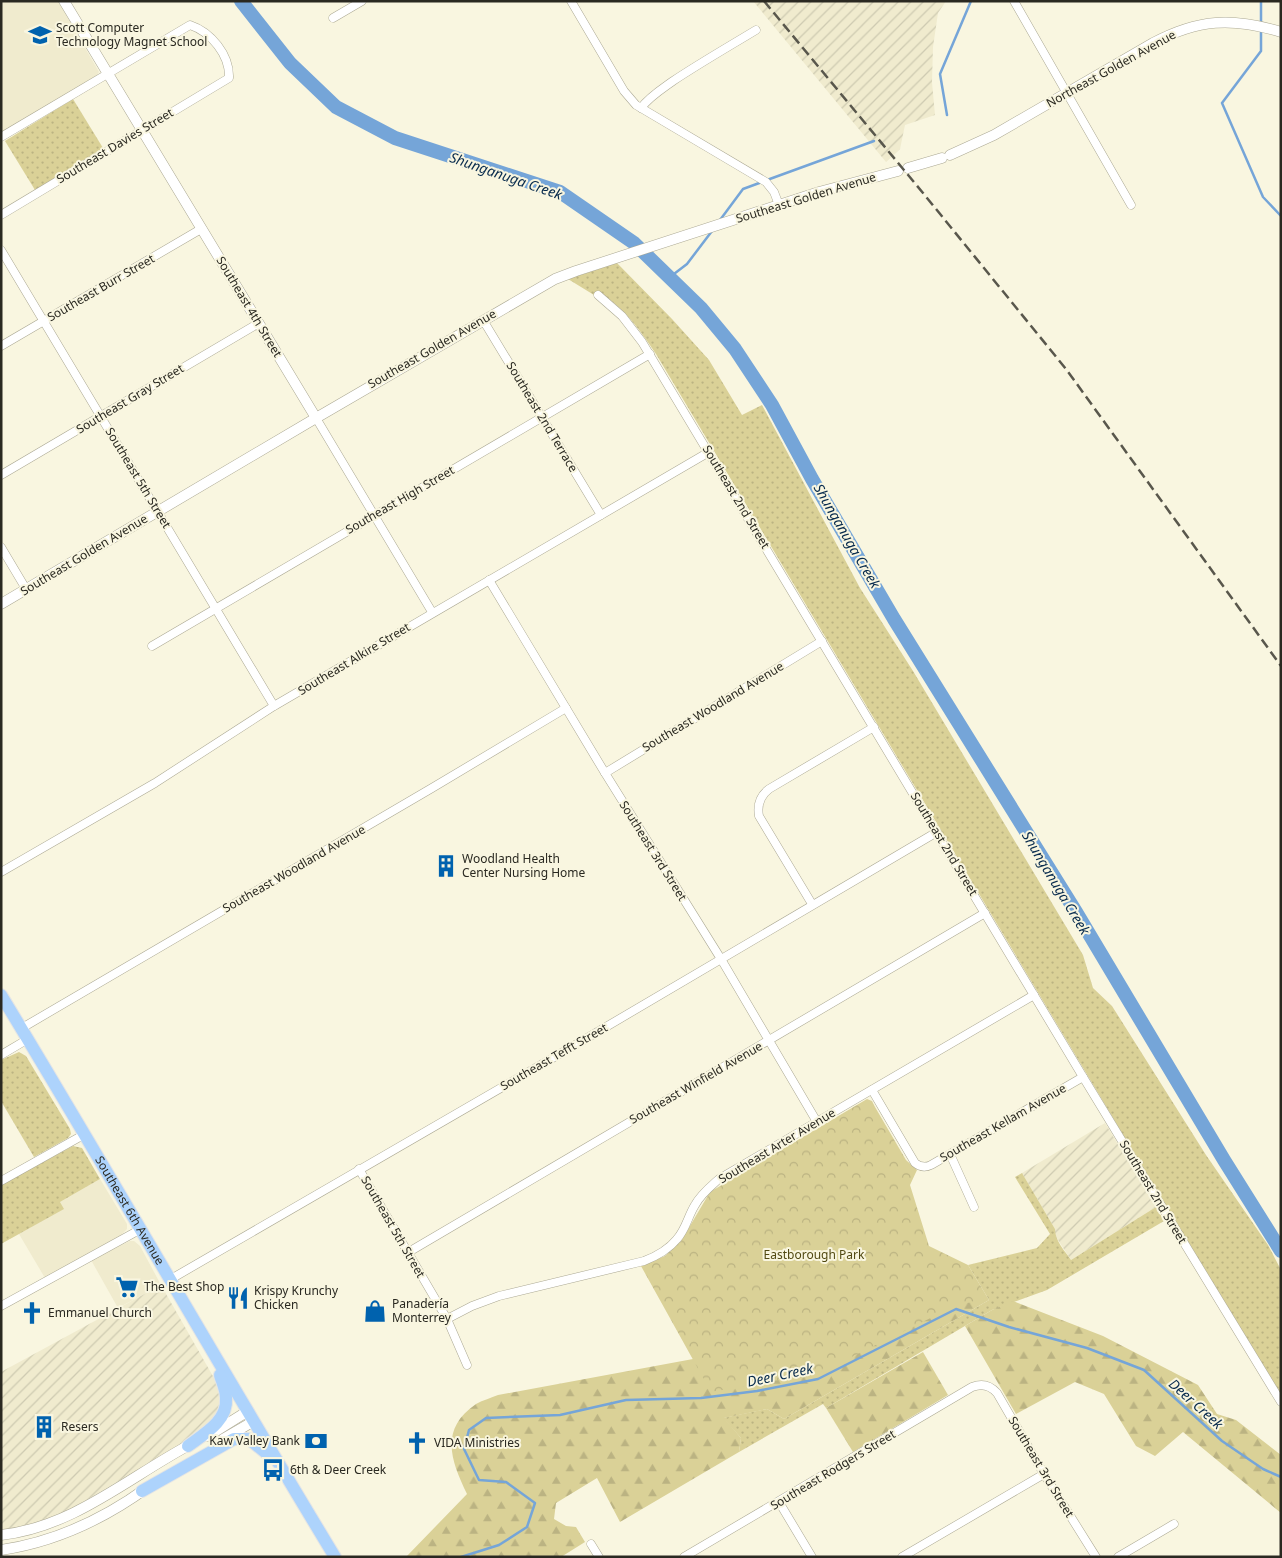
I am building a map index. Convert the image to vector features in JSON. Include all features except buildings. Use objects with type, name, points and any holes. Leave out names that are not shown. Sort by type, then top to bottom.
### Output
[{"type":"main road","name":"Southeast 6th Avenue","points":[[1,995],[335,1557]]},
{"type":"main road","points":[[188,1446],[218,1423],[225,1411],[226,1397],[215,1358]]},
{"type":"main road","points":[[142,1491],[238,1438],[254,1441],[278,1462]]},
{"type":"street","name":"Southeast 4th Street","points":[[64,1],[432,612]]},
{"type":"street","points":[[333,18],[362,1]]},
{"type":"street","points":[[571,1],[624,91],[641,108],[766,182],[774,192],[780,205]]},
{"type":"street","points":[[1014,1],[1131,205]]},
{"type":"street","name":"Northeast Golden Avenue","points":[[908,168],[946,157],[994,135],[1153,43],[1180,30],[1209,23],[1229,22],[1248,23],[1281,32]]},
{"type":"street","name":"Southeast Davies Street","points":[[1,215],[229,78],[228,65],[216,45],[203,31],[192,25],[108,75]]},
{"type":"street","points":[[641,108],[658,91],[686,72],[756,30]]},
{"type":"street","points":[[1,138],[108,75]]},
{"type":"street","name":"Southeast Golden Avenue","points":[[1,604],[555,279],[576,270],[694,232],[898,171]]},
{"type":"street","name":"Southeast Burr Street","points":[[1,346],[201,229]]},
{"type":"street","name":"Southeast 5th Street","points":[[1,250],[274,706]]},
{"type":"street","name":"Southeast 2nd Street","points":[[598,295],[634,329],[650,354],[1083,1077],[1281,1402]]},
{"type":"street","name":"Southeast 2nd Terrace","points":[[483,320],[601,514]]},
{"type":"street","name":"Southeast Gray Street","points":[[1,475],[258,323]]},
{"type":"street","name":"Southeast High Street","points":[[152,646],[650,354]]},
{"type":"street","name":"Southeast Alkire Street","points":[[1,872],[155,783],[274,706],[432,612],[709,452]]},
{"type":"street","points":[[1,547],[26,589]]},
{"type":"street","name":"Southeast 3rd Street","points":[[489,580],[605,773],[721,959],[817,1122]]},
{"type":"street","name":"Southeast Woodland Avenue","points":[[605,773],[822,641]]},
{"type":"street","name":"Southeast Woodland Avenue","points":[[1,1055],[25,1034],[566,708]]},
{"type":"street","points":[[812,904],[759,816],[760,801],[763,794],[769,789],[874,727]]},
{"type":"street","name":"Southeast Tefft Street","points":[[171,1279],[582,1041],[937,832]]},
{"type":"street","name":"Southeast Winfield Avenue","points":[[408,1252],[985,913]]},
{"type":"street","name":"Southeast Arter Avenue","points":[[447,1319],[472,1306],[498,1296],[644,1261],[655,1256],[672,1245],[681,1234],[694,1206],[719,1179],[1034,995]]},
{"type":"street","name":"Southeast Kellam Avenue","points":[[872,1090],[915,1162],[922,1167],[931,1165],[1083,1077]]},
{"type":"street","points":[[1,1181],[85,1134]]},
{"type":"street","points":[[950,1154],[974,1207]]},
{"type":"street","name":"Southeast 5th Street","points":[[359,1170],[447,1319],[467,1365]]},
{"type":"street","points":[[1,1306],[141,1229]]},
{"type":"street","name":"Southeast 3rd Street","points":[[982,1385],[991,1387],[997,1393],[1044,1474],[1096,1557]]},
{"type":"street","name":"Southeast Rodgers Street","points":[[684,1557],[972,1387],[982,1385]]},
{"type":"street","points":[[1,1535],[39,1527],[69,1516],[188,1446],[251,1416]]},
{"type":"street","points":[[1,1550],[43,1542],[72,1531],[142,1491],[251,1416]]},
{"type":"street","points":[[902,1557],[1044,1474]]},
{"type":"street","points":[[779,1502],[812,1557]]},
{"type":"street","points":[[1118,1557],[1174,1524]]},
{"type":"street","points":[[591,1544],[599,1557]]},
{"type":"shaded area","name":"Scott Computer Technology Magnet School","points":[[1,1],[58,1],[99,72],[94,79],[1,134]]},
{"type":"shaded area","points":[[753,1],[946,1],[938,13],[933,47],[932,82],[935,115],[905,125],[900,149],[886,162]]},
{"type":"shaded area","points":[[1105,1123],[1156,1207],[1071,1260],[1058,1240],[1055,1229],[1022,1173]]},
{"type":"shaded area","points":[[100,1179],[127,1224],[127,1229],[120,1236],[45,1278],[19,1234],[63,1209],[60,1202]]},
{"type":"shaded area","points":[[130,1241],[134,1241],[140,1246],[161,1285],[118,1308],[91,1260]]},
{"type":"shaded area","points":[[161,1285],[218,1385],[221,1394],[219,1414],[190,1439],[71,1509],[36,1524],[1,1531],[1,1372]]},
{"type":"green space","points":[[73,99],[103,148],[35,190],[5,141]]},
{"type":"green space","points":[[617,263],[709,360],[742,415],[762,405],[860,588],[913,671],[1083,955],[1093,988],[1112,1006],[1206,1155],[1268,1245],[1281,1270],[1281,1394],[1128,1143],[656,354],[637,328],[615,304],[598,292],[594,295],[568,279]]},
{"type":"green space","points":[[19,1052],[26,1056],[70,1129],[71,1134],[68,1138],[34,1157],[1,1101],[1,1060]]},
{"type":"green space","name":"Eastborough Park","points":[[867,1099],[872,1101],[906,1160],[917,1170],[910,1185],[929,1246],[968,1265],[989,1300],[959,1304],[819,1373],[711,1392],[641,1266],[665,1256],[681,1241],[710,1192]]},
{"type":"green space","points":[[73,1146],[82,1148],[100,1179],[60,1202],[64,1209],[1,1244],[1,1185]]},
{"type":"green space","points":[[1022,1173],[1055,1229],[1058,1242],[1071,1260],[1156,1207],[1164,1221],[1047,1290],[992,1310],[826,1408],[823,1404],[739,1452],[741,1438],[723,1418],[767,1409],[784,1419],[989,1300],[968,1265],[1037,1248],[1050,1234],[1015,1177]]},
{"type":"green space","points":[[942,1295],[989,1300],[784,1419],[767,1409],[724,1418],[741,1438],[739,1452],[620,1522],[597,1478],[556,1503],[554,1519],[566,1526],[576,1527],[585,1542],[561,1557],[406,1557],[467,1494],[456,1470],[453,1458],[453,1435],[457,1424],[464,1414],[476,1404],[498,1395],[693,1359],[729,1362]]},
{"type":"green space","points":[[1013,1301],[1103,1336],[1198,1385],[1217,1414],[1236,1420],[1281,1455],[1281,1513],[1183,1432],[1155,1456],[1136,1446],[1104,1394],[1075,1382],[1016,1414],[965,1326],[992,1310]]},
{"type":"green space","points":[[923,1352],[948,1395],[853,1452],[826,1408]]},
{"type":"waterway","name":"Shunganuga Creek","points":[[241,1],[290,63],[336,107],[395,138],[560,192],[634,243],[701,308],[735,349],[772,405],[812,479],[894,619],[1076,912],[1224,1160],[1281,1251]]},
{"type":"waterway","points":[[947,115],[940,74],[971,1]]},
{"type":"waterway","points":[[1261,1],[1261,25]]},
{"type":"waterway","points":[[1261,30],[1261,51],[1222,103],[1263,197],[1281,216]]},
{"type":"waterway","points":[[767,180],[874,141]]},
{"type":"waterway","points":[[720,220],[743,189],[762,182]]},
{"type":"waterway","points":[[670,277],[687,264],[712,231]]},
{"type":"waterway","name":"Deer Creek","points":[[461,1557],[499,1545],[527,1527],[535,1503],[506,1482],[479,1480],[464,1449],[469,1430],[486,1418],[560,1415],[626,1400],[701,1398],[757,1391],[818,1379],[956,1309],[1009,1327],[1087,1348],[1144,1370],[1222,1441],[1263,1469],[1281,1477]]},
{"type":"railway","points":[[764,1],[1066,369],[1281,666]]},
{"type":"place","name":"Scott Computer Technology Magnet School","points":[[40,35]]},
{"type":"place","name":"Woodland Health Center Nursing Home","points":[[446,866]]},
{"type":"place","name":"The Best Shop","points":[[127,1287]]},
{"type":"place","name":"Krispy Krunchy Chicken","points":[[238,1298]]},
{"type":"place","name":"Panadería Monterrey","points":[[375,1311]]},
{"type":"place","name":"Emmanuel Church","points":[[32,1313]]},
{"type":"place","name":"Resers","points":[[44,1427]]},
{"type":"place","name":"Kaw Valley Bank","points":[[316,1441]]},
{"type":"place","name":"VIDA Ministries","points":[[417,1443]]},
{"type":"place","name":"6th & Deer Creek","points":[[273,1470]]}]
